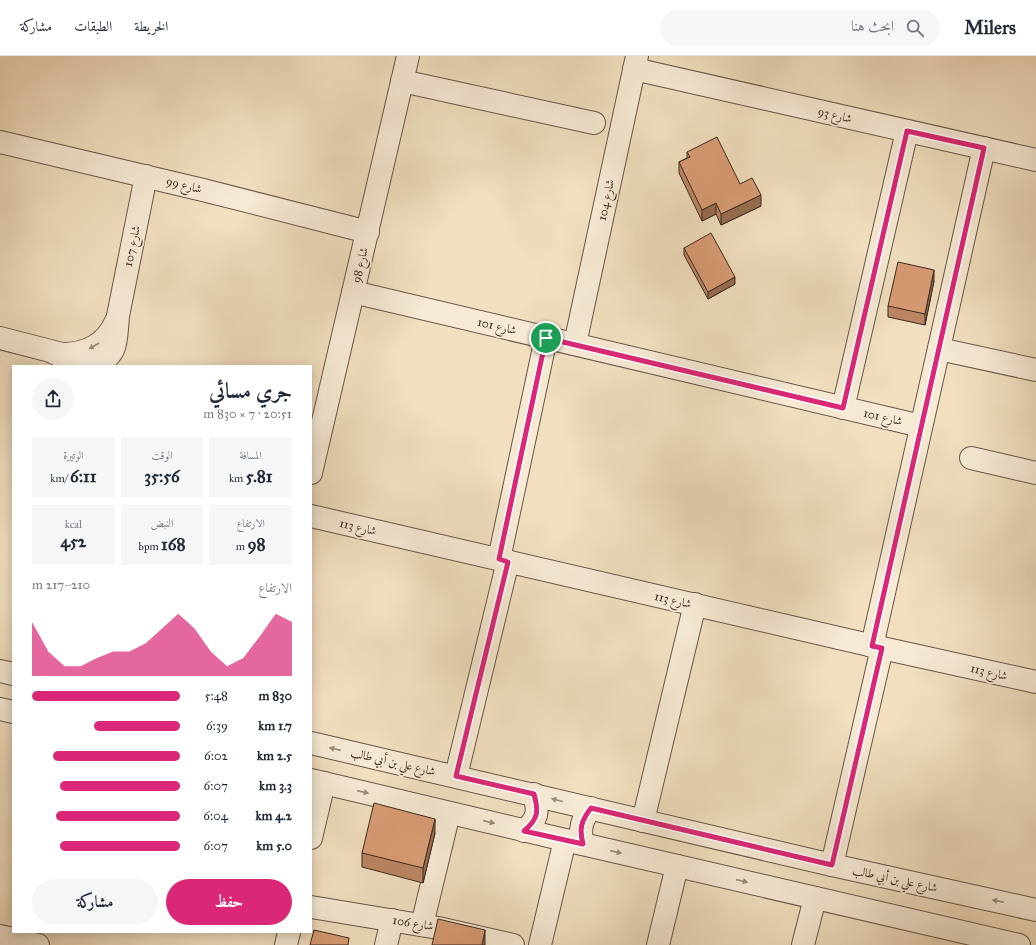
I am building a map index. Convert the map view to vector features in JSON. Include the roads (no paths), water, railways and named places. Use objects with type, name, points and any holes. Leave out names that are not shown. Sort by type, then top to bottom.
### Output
[{"type":"street","name":"شارع 98","points":[[312,464],[317,421],[368,232],[408,56]]},
{"type":"street","name":"شارع 93","points":[[635,63],[907,131],[1036,160]]},
{"type":"street","name":"شارع 104","points":[[575,344],[635,63]]},
{"type":"street","points":[[402,81],[594,123]]},
{"type":"street","points":[[843,408],[907,131]]},
{"type":"street","name":"شارع 99","points":[[0,142],[146,176],[368,232]]},
{"type":"street","points":[[832,865],[921,426],[984,148]]},
{"type":"street","name":"شارع 107","points":[[52,352],[74,362],[85,365],[107,363],[113,350],[116,338],[118,316],[146,176]]},
{"type":"street","name":"شارع 101","points":[[353,292],[921,426]]},
{"type":"street","name":"شارع 107","points":[[0,338],[52,352],[73,354],[83,352],[101,342],[114,326],[118,316]]},
{"type":"street","points":[[456,776],[504,560],[546,338]]},
{"type":"street","points":[[939,349],[1036,370]]},
{"type":"street","points":[[971,458],[1036,473]]},
{"type":"street","name":"شارع 113","points":[[312,516],[877,647],[1036,682]]},
{"type":"street","points":[[643,821],[695,604]]},
{"type":"street","points":[[0,671],[12,674]]},
{"type":"street","points":[[0,709],[12,712]]},
{"type":"street","name":"شارع علي بن أبي طالب","points":[[312,743],[832,865],[1036,910]]},
{"type":"street","points":[[312,828],[317,781],[524,831],[1019,945]]},
{"type":"street","points":[[524,831],[532,824],[536,815],[537,804],[534,794]]},
{"type":"street","points":[[540,945],[574,842],[581,835],[581,825],[591,808]]},
{"type":"street","points":[[422,925],[448,813]]},
{"type":"street","points":[[658,945],[677,866]]},
{"type":"street","points":[[803,945],[815,898]]},
{"type":"street","name":"شارع 106","points":[[312,907],[438,928],[513,945]]},
{"type":"street","points":[[386,945],[392,920]]},
{"type":"street","points":[[286,945],[289,933]]},
{"type":"street","points":[[0,936],[38,945]]}]
